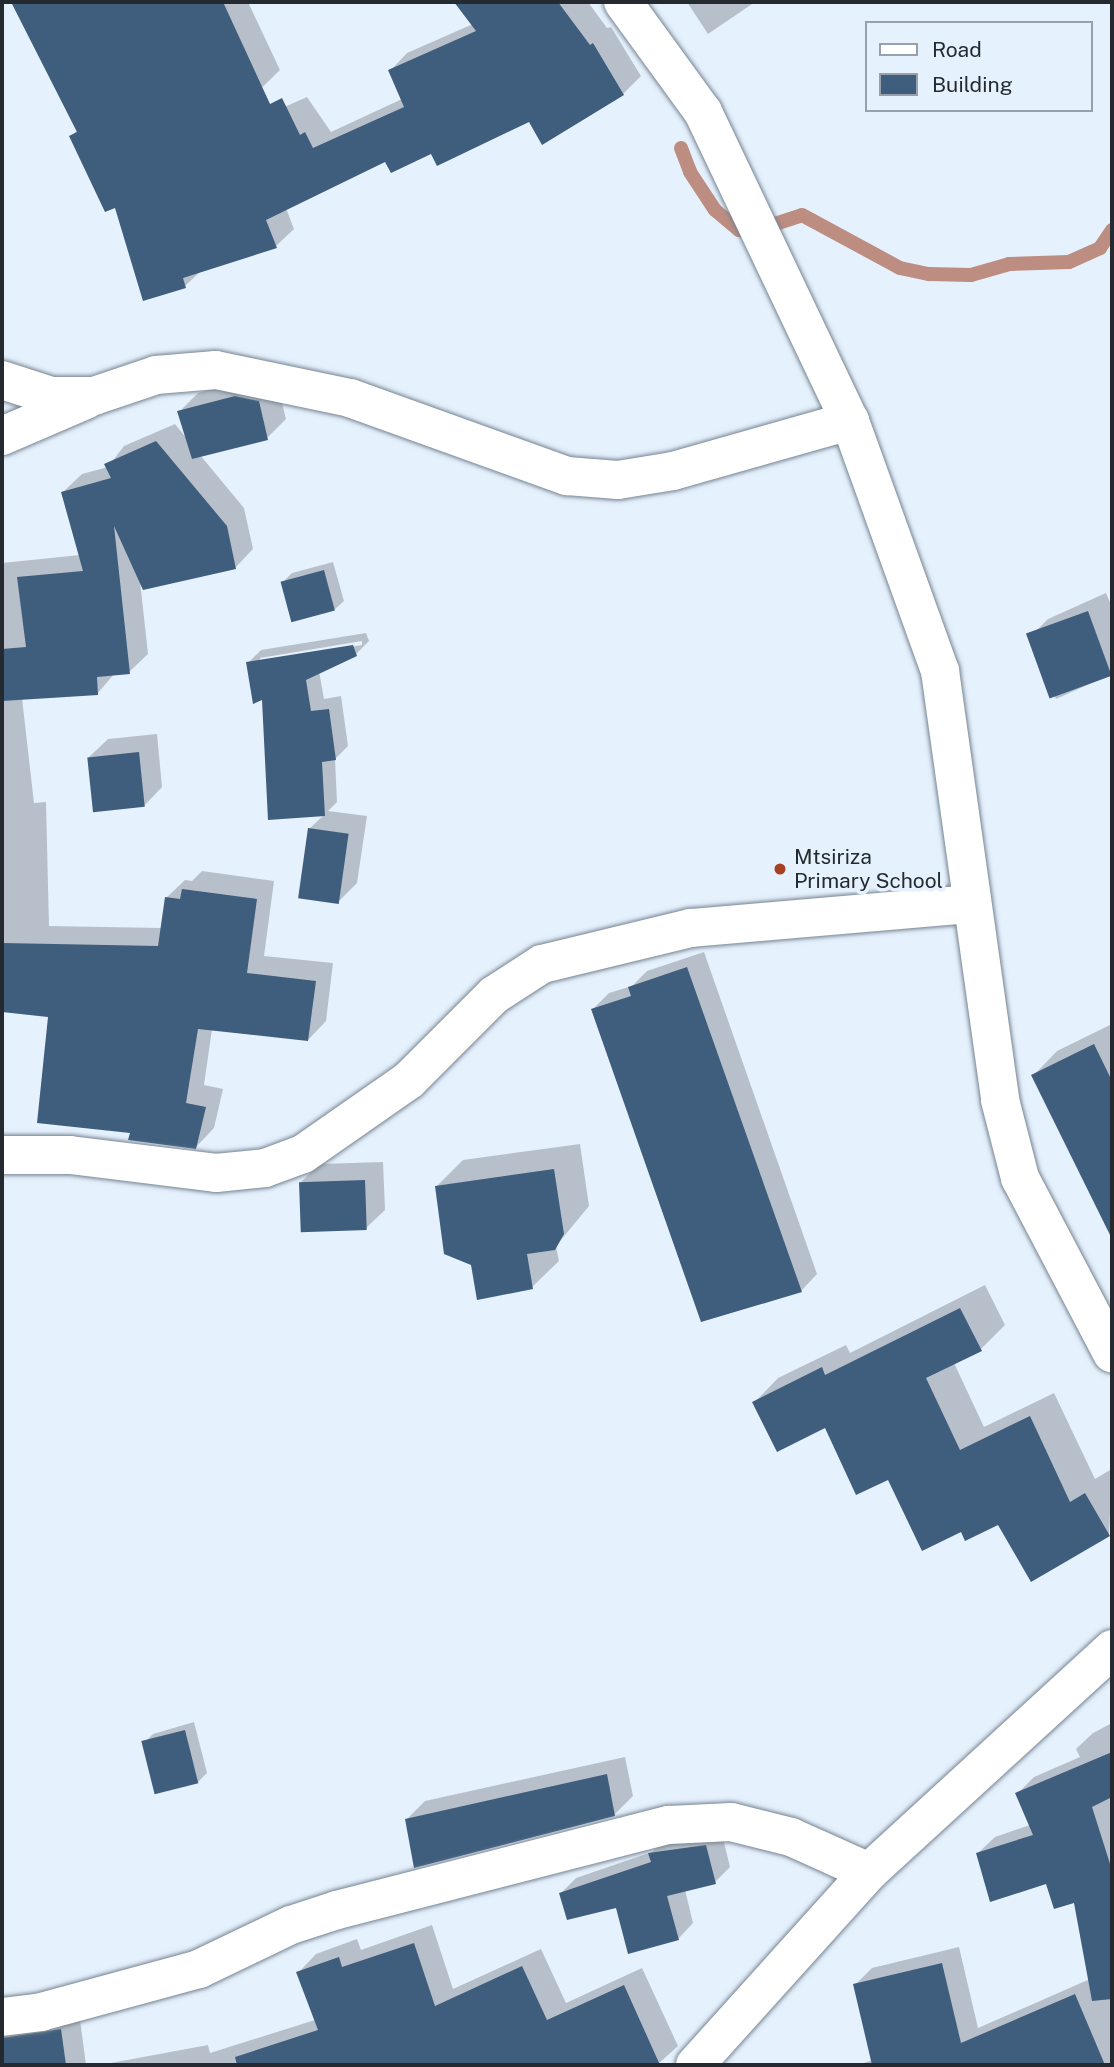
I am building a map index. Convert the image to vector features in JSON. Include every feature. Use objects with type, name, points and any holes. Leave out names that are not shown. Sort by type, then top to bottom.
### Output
[{"type":"street","points":[[622,2],[703,112],[850,421],[940,671],[1000,1101],[1020,1178],[1112,1353]]},
{"type":"street","points":[[2,436],[94,396],[156,375],[216,370],[350,398],[567,476],[618,480],[673,471],[850,421]]},
{"type":"street","points":[[2,380],[51,396],[94,396]]},
{"type":"street","points":[[2,1155],[70,1155],[216,1172],[265,1168],[303,1154],[409,1080],[494,995],[542,964],[691,928],[971,905]]},
{"type":"street","points":[[695,2065],[869,1872],[1112,1649]]},
{"type":"street","points":[[2,2017],[41,2012],[199,1969],[291,1925],[337,1910],[669,1825],[732,1822],[791,1837],[869,1872]]},
{"type":"building","points":[[11,2],[223,2],[270,104],[282,98],[300,135],[305,132],[313,148],[404,107],[388,70],[476,31],[454,2],[558,2],[590,45],[593,43],[624,95],[542,145],[529,122],[437,166],[431,154],[391,173],[385,162],[266,220],[277,248],[183,278],[186,288],[143,301],[115,208],[105,212],[69,136],[77,132]]},
{"type":"building","points":[[235,396],[259,401],[268,440],[192,459],[177,411]]},
{"type":"building","points":[[156,441],[227,526],[236,569],[143,590],[114,526],[130,674],[97,677],[98,695],[2,701],[2,649],[26,647],[17,577],[83,571],[61,492],[111,478],[104,464]]},
{"type":"building","points":[[324,570],[335,611],[291,622],[281,582]]},
{"type":"building","points":[[1088,611],[1112,676],[1050,698],[1026,634]]},
{"type":"building","points":[[353,645],[357,656],[306,680],[311,711],[329,709],[336,760],[322,762],[325,816],[268,820],[262,700],[253,704],[246,662]]},
{"type":"building","points":[[139,752],[145,807],[93,812],[87,757]]},
{"type":"building","points":[[308,828],[349,834],[339,904],[298,898]]},
{"type":"building","points":[[182,889],[257,899],[247,973],[316,981],[308,1041],[198,1029],[186,1103],[206,1107],[196,1149],[128,1140],[130,1133],[37,1123],[48,1017],[2,1012],[2,943],[158,946],[165,897],[180,899]]},
{"type":"building","points":[[687,967],[802,1292],[701,1322],[591,1009],[631,996],[628,987]]},
{"type":"building","points":[[1094,1044],[1112,1081],[1112,1239],[1031,1075]]},
{"type":"building","points":[[554,1169],[564,1234],[555,1250],[527,1254],[533,1289],[477,1300],[471,1265],[444,1254],[435,1186]]},
{"type":"building","points":[[365,1180],[367,1230],[301,1232],[299,1182]]},
{"type":"building","points":[[960,1308],[982,1351],[926,1378],[960,1450],[1030,1416],[1070,1502],[1085,1493],[1110,1536],[1031,1582],[998,1525],[965,1541],[961,1532],[922,1551],[888,1480],[856,1495],[825,1428],[777,1452],[752,1402],[822,1367],[825,1375]]},
{"type":"building","points":[[185,1730],[198,1783],[155,1794],[141,1741]]},
{"type":"building","points":[[1112,1752],[1112,1797],[1092,1807],[1112,1870],[1112,1999],[1092,2001],[1074,1903],[1054,1909],[1046,1884],[990,1902],[976,1853],[1033,1835],[1015,1793]]},
{"type":"building","points":[[607,1774],[615,1816],[414,1868],[405,1819]]},
{"type":"building","points":[[706,1845],[716,1884],[667,1896],[679,1940],[628,1954],[616,1908],[567,1920],[559,1893],[651,1862],[648,1853]]},
{"type":"building","points":[[414,1943],[435,2006],[522,1966],[547,2020],[624,1985],[660,2065],[237,2065],[235,2057],[318,2030],[296,1972],[339,1957],[342,1967]]},
{"type":"building","points":[[942,1963],[961,2043],[1075,1994],[1105,2065],[872,2065],[853,1984]]},
{"type":"building","points":[[61,2029],[66,2065],[2,2065],[2,2038]]},
{"type":"waterway","points":[[681,148],[690,172],[715,210],[739,230],[763,236],[778,223],[802,215],[900,268],[929,274],[971,275],[1009,264],[1069,262],[1100,248],[1112,230]]},
{"type":"place","name":"Mtsiriza Primary School","points":[[780,869]]}]
